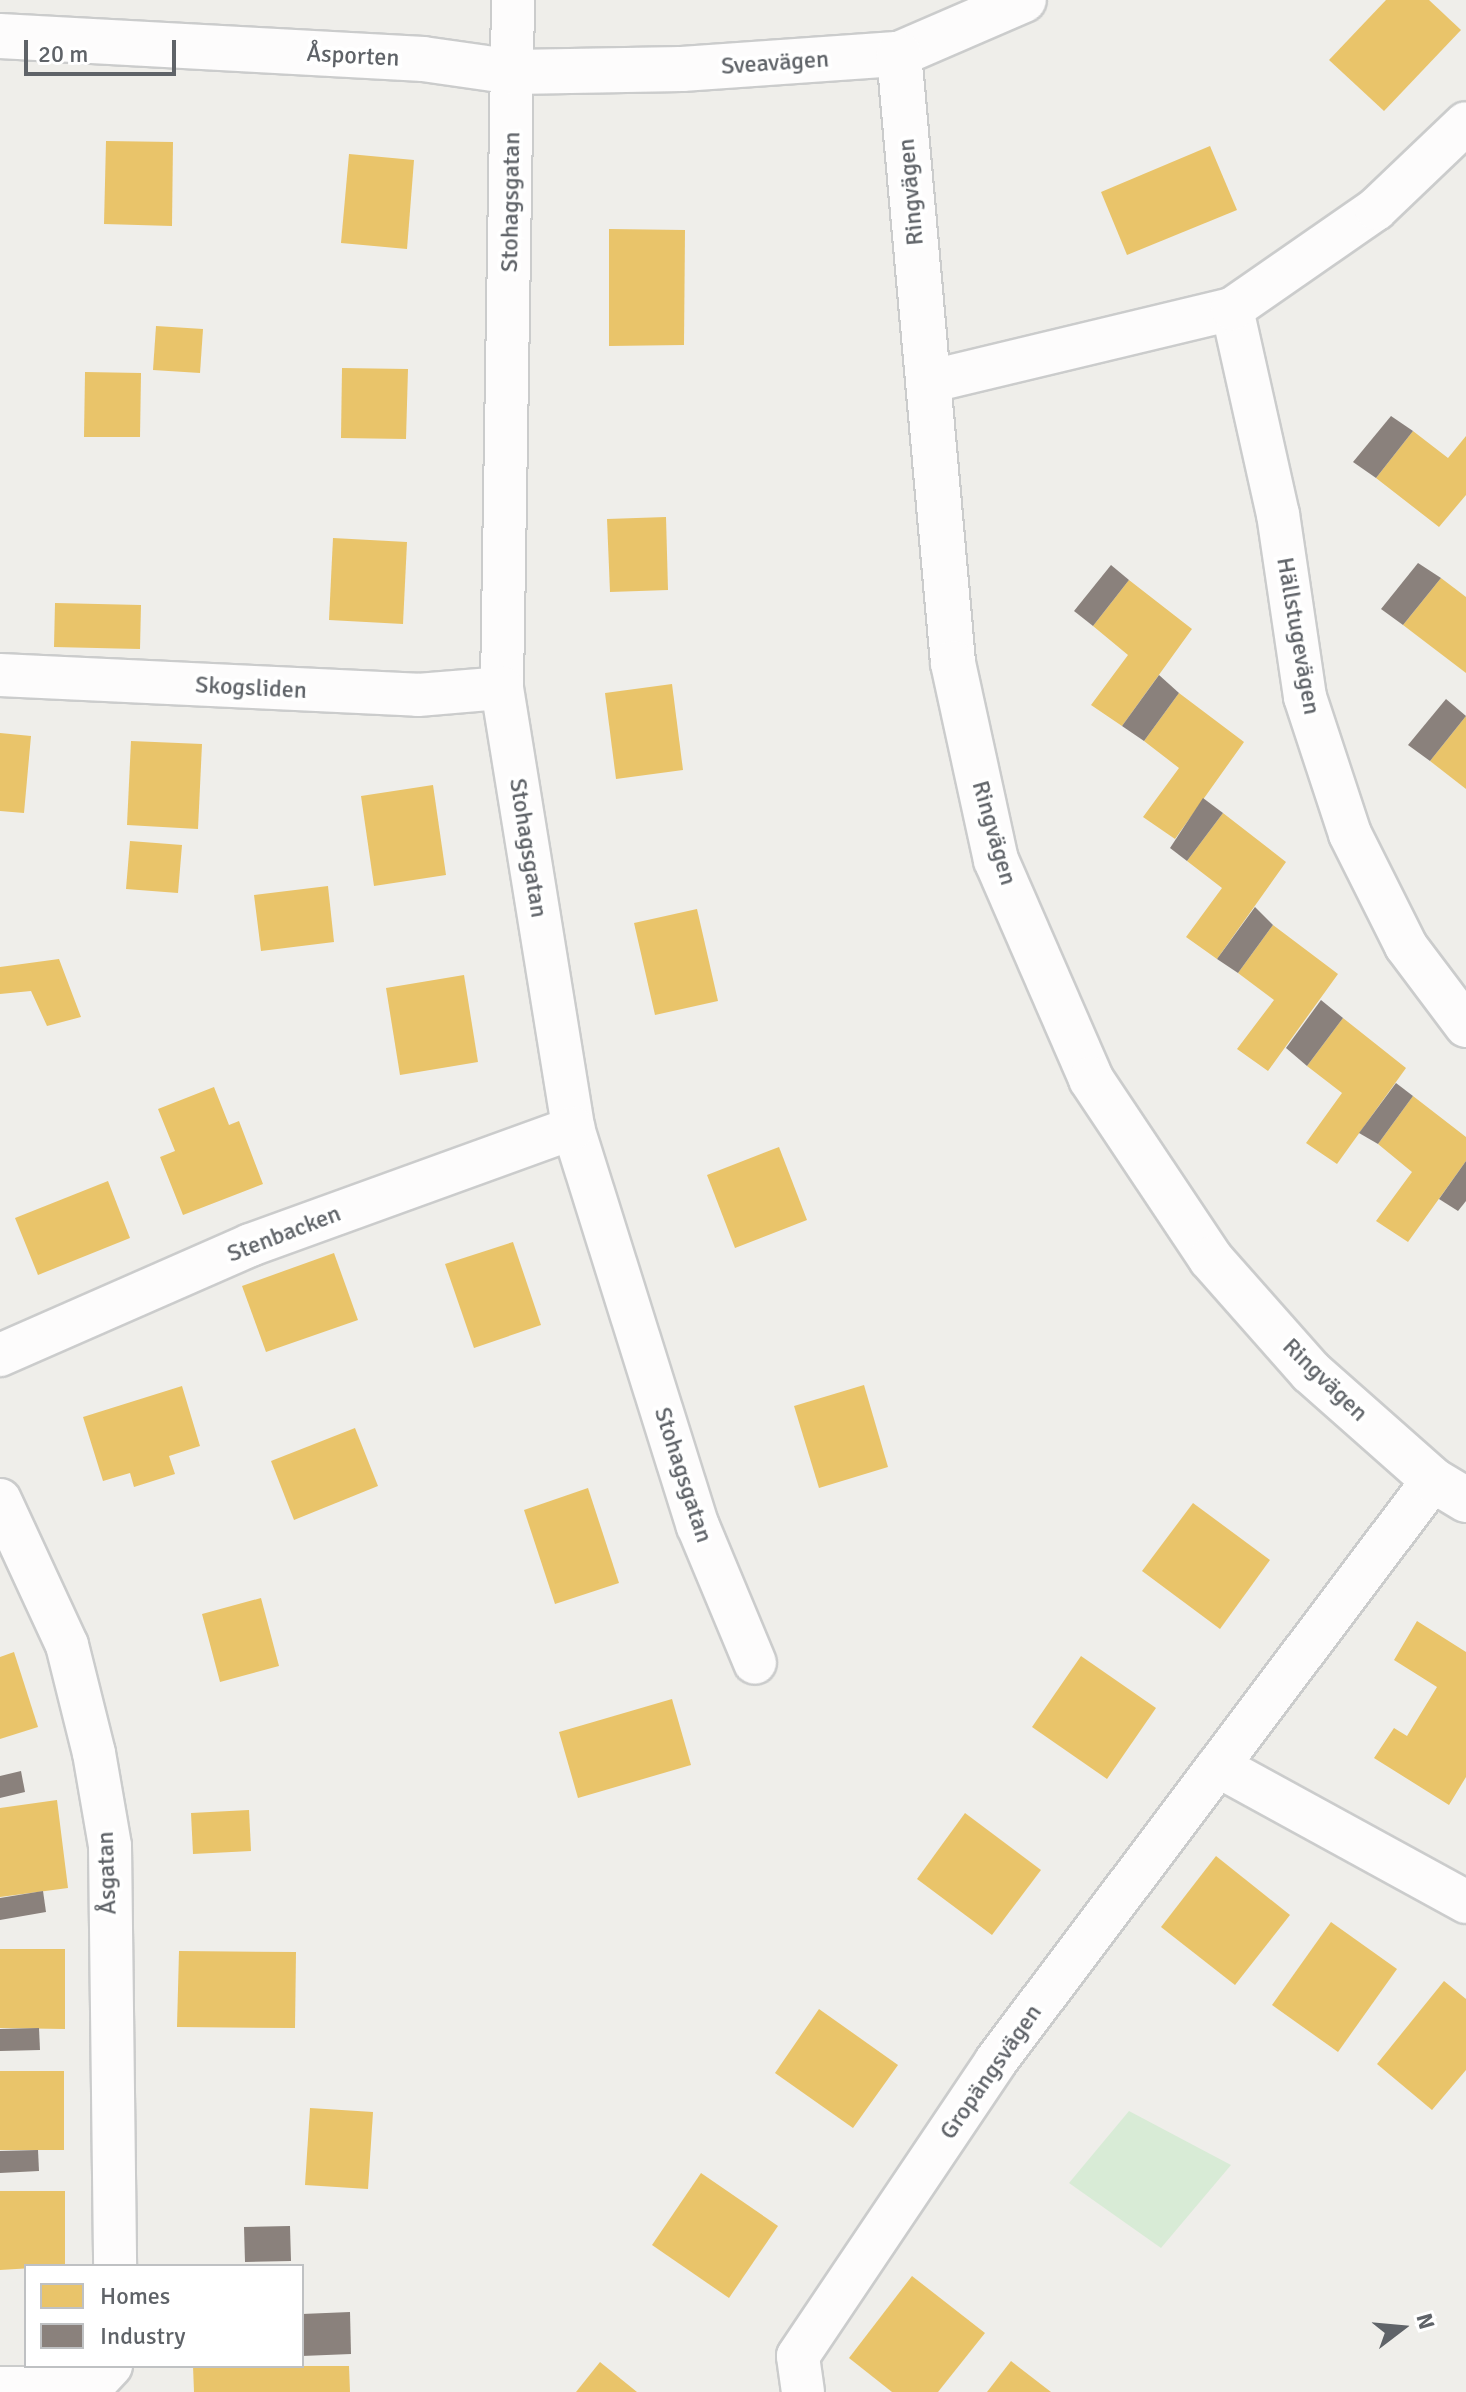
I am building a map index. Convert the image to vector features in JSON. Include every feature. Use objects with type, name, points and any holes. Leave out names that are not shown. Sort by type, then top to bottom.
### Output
[{"type":"street","name":"Stohagsgatan","points":[[513,0],[502,688],[573,1128],[698,1526],[755,1663]]},
{"type":"street","name":"Sveavägen","points":[[514,72],[682,69],[899,54],[1024,0]]},
{"type":"street","name":"Åsporten","points":[[0,36],[423,59],[514,72]]},
{"type":"street","name":"Ringvägen","points":[[899,54],[953,663],[996,860],[1091,1079],[1211,1259],[1311,1372],[1450,1490]]},
{"type":"street","points":[[928,382],[1232,309],[1376,209],[1466,123]]},
{"type":"street","name":"Hällstugevägen","points":[[1232,309],[1278,514],[1305,697],[1350,834],[1406,946],[1466,1026]]},
{"type":"street","name":"Skogsliden","points":[[0,675],[418,695],[502,688]]},
{"type":"street","name":"Stenbacken","points":[[0,1355],[250,1245],[573,1128]]},
{"type":"street","name":"Gropängsvägen","points":[[803,2392],[798,2356],[996,2061],[1218,1766],[1450,1490]]},
{"type":"street","name":"Åsgatan","points":[[0,1500],[67,1645],[94,1753],[110,1846],[115,2264]]},
{"type":"street","points":[[1218,1766],[1466,1902]]},
{"type":"street","points":[[0,2388],[80,2388],[106,2371]]},
{"type":"green space","points":[[1129,2111],[1231,2165],[1161,2248],[1069,2183]]},
{"type":"building: Homes","points":[[1386,0],[1429,0],[1461,30],[1384,111],[1329,60]]},
{"type":"building: Homes","points":[[106,141],[173,142],[172,226],[104,224]]},
{"type":"building: Homes","points":[[1210,146],[1237,210],[1127,255],[1101,192]]},
{"type":"building: Homes","points":[[349,154],[414,160],[407,249],[341,243]]},
{"type":"building: Homes","points":[[609,229],[685,230],[684,345],[609,346]]},
{"type":"building: Homes","points":[[156,326],[203,329],[200,373],[153,370]]},
{"type":"building: Homes","points":[[342,368],[408,369],[406,439],[341,438]]},
{"type":"building: Homes","points":[[85,372],[141,373],[140,437],[84,437]]},
{"type":"building: Homes","points":[[1413,431],[1448,458],[1466,436],[1466,495],[1439,527],[1376,478]]},
{"type":"building: Homes","points":[[666,517],[668,590],[610,592],[607,519]]},
{"type":"building: Homes","points":[[333,538],[407,542],[403,624],[329,620]]},
{"type":"building: Homes","points":[[1441,578],[1466,597],[1466,673],[1403,625]]},
{"type":"building: Homes","points":[[1129,580],[1192,629],[1122,726],[1091,705],[1128,655],[1093,626]]},
{"type":"building: Homes","points":[[55,603],[141,605],[140,649],[54,647]]},
{"type":"building: Homes","points":[[672,684],[683,770],[616,779],[605,693]]},
{"type":"building: Homes","points":[[1179,693],[1244,742],[1175,839],[1143,817],[1179,768],[1144,741]]},
{"type":"building: Homes","points":[[1466,716],[1466,789],[1430,761]]},
{"type":"building: Homes","points":[[0,733],[31,736],[24,813],[0,811]]},
{"type":"building: Homes","points":[[131,741],[202,744],[198,829],[127,825]]},
{"type":"building: Homes","points":[[433,785],[446,875],[374,886],[361,796]]},
{"type":"building: Homes","points":[[1223,813],[1286,862],[1217,959],[1186,937],[1222,888],[1187,861]]},
{"type":"building: Homes","points":[[130,841],[182,845],[178,893],[126,889]]},
{"type":"building: Homes","points":[[328,886],[334,942],[261,951],[254,895]]},
{"type":"building: Homes","points":[[697,909],[718,1001],[655,1015],[634,923]]},
{"type":"building: Homes","points":[[1273,925],[1338,974],[1268,1071],[1237,1049],[1274,1000],[1238,973]]},
{"type":"building: Homes","points":[[59,959],[81,1017],[47,1026],[31,991],[0,994],[0,967]]},
{"type":"building: Homes","points":[[464,975],[478,1062],[400,1075],[386,988]]},
{"type":"building: Homes","points":[[1343,1018],[1406,1068],[1337,1164],[1306,1143],[1342,1093],[1307,1066]]},
{"type":"building: Homes","points":[[214,1087],[229,1125],[239,1121],[263,1184],[183,1215],[160,1157],[175,1151],[158,1109]]},
{"type":"building: Homes","points":[[1413,1096],[1466,1137],[1466,1161],[1408,1242],[1376,1221],[1412,1172],[1378,1144]]},
{"type":"building: Homes","points":[[779,1147],[807,1220],[735,1248],[707,1175]]},
{"type":"building: Homes","points":[[108,1181],[130,1238],[38,1275],[15,1218]]},
{"type":"building: Homes","points":[[513,1242],[541,1325],[474,1348],[445,1264]]},
{"type":"building: Homes","points":[[334,1253],[358,1320],[266,1352],[242,1286]]},
{"type":"building: Homes","points":[[864,1385],[888,1467],[819,1488],[794,1406]]},
{"type":"building: Homes","points":[[182,1386],[200,1446],[169,1456],[175,1474],[134,1487],[130,1473],[103,1481],[83,1417]]},
{"type":"building: Homes","points":[[355,1428],[378,1486],[294,1520],[271,1461]]},
{"type":"building: Homes","points":[[588,1488],[619,1583],[555,1604],[524,1510]]},
{"type":"building: Homes","points":[[1193,1503],[1270,1560],[1220,1629],[1142,1571]]},
{"type":"building: Homes","points":[[261,1598],[279,1666],[220,1682],[202,1614]]},
{"type":"building: Homes","points":[[1417,1621],[1466,1652],[1466,1777],[1449,1805],[1374,1758],[1394,1728],[1407,1736],[1437,1687],[1394,1660]]},
{"type":"building: Homes","points":[[14,1652],[38,1727],[0,1739],[0,1657]]},
{"type":"building: Homes","points":[[1081,1656],[1156,1708],[1107,1779],[1032,1727]]},
{"type":"building: Homes","points":[[672,1699],[691,1765],[578,1798],[559,1732]]},
{"type":"building: Homes","points":[[57,1800],[68,1888],[0,1897],[0,1808]]},
{"type":"building: Homes","points":[[249,1810],[251,1851],[193,1854],[191,1813]]},
{"type":"building: Homes","points":[[965,1813],[1041,1870],[992,1935],[917,1879]]},
{"type":"building: Homes","points":[[1216,1856],[1290,1915],[1235,1985],[1161,1927]]},
{"type":"building: Homes","points":[[1331,1922],[1397,1969],[1338,2052],[1272,2005]]},
{"type":"building: Homes","points":[[0,1949],[65,1949],[65,2029],[0,2028]]},
{"type":"building: Homes","points":[[179,1951],[296,1952],[295,2028],[177,2027]]},
{"type":"building: Homes","points":[[1444,1981],[1466,1999],[1466,2070],[1432,2110],[1377,2064]]},
{"type":"building: Homes","points":[[819,2009],[898,2065],[853,2128],[775,2073]]},
{"type":"building: Homes","points":[[0,2071],[64,2071],[64,2150],[0,2150]]},
{"type":"building: Homes","points":[[310,2108],[373,2112],[368,2189],[305,2185]]},
{"type":"building: Homes","points":[[701,2173],[778,2226],[729,2298],[652,2245]]},
{"type":"building: Homes","points":[[0,2191],[65,2191],[65,2264],[24,2264],[24,2269],[0,2270]]},
{"type":"building: Homes","points":[[912,2276],[985,2333],[938,2392],[892,2392],[849,2358]]},
{"type":"building: Homes","points":[[1011,2361],[1051,2392],[987,2392]]},
{"type":"building: Homes","points":[[600,2362],[637,2392],[576,2392]]},
{"type":"building: Homes","points":[[349,2366],[350,2392],[194,2392],[193,2368]]},
{"type":"building: Industry","points":[[1391,416],[1413,431],[1376,478],[1353,462]]},
{"type":"building: Industry","points":[[1418,563],[1441,578],[1403,625],[1381,609]]},
{"type":"building: Industry","points":[[1111,565],[1129,580],[1093,626],[1074,611]]},
{"type":"building: Industry","points":[[1159,675],[1179,693],[1144,741],[1122,726]]},
{"type":"building: Industry","points":[[1446,699],[1466,716],[1430,761],[1408,745]]},
{"type":"building: Industry","points":[[1203,798],[1223,813],[1187,861],[1170,848]]},
{"type":"building: Industry","points":[[1255,907],[1273,925],[1238,973],[1217,959]]},
{"type":"building: Industry","points":[[1321,1000],[1343,1018],[1307,1066],[1286,1048]]},
{"type":"building: Industry","points":[[1396,1083],[1413,1096],[1378,1144],[1359,1133]]},
{"type":"building: Industry","points":[[1466,1161],[1466,1201],[1458,1211],[1439,1199]]},
{"type":"building: Industry","points":[[21,1771],[25,1792],[0,1798],[0,1776]]},
{"type":"building: Industry","points":[[43,1891],[46,1912],[0,1920],[0,1898]]},
{"type":"building: Industry","points":[[39,2028],[40,2050],[0,2051],[0,2029]]},
{"type":"building: Industry","points":[[38,2150],[39,2171],[0,2173],[0,2151]]},
{"type":"building: Industry","points":[[290,2226],[291,2261],[245,2262],[244,2227]]},
{"type":"building: Industry","points":[[350,2312],[351,2354],[304,2356],[304,2314]]}]
